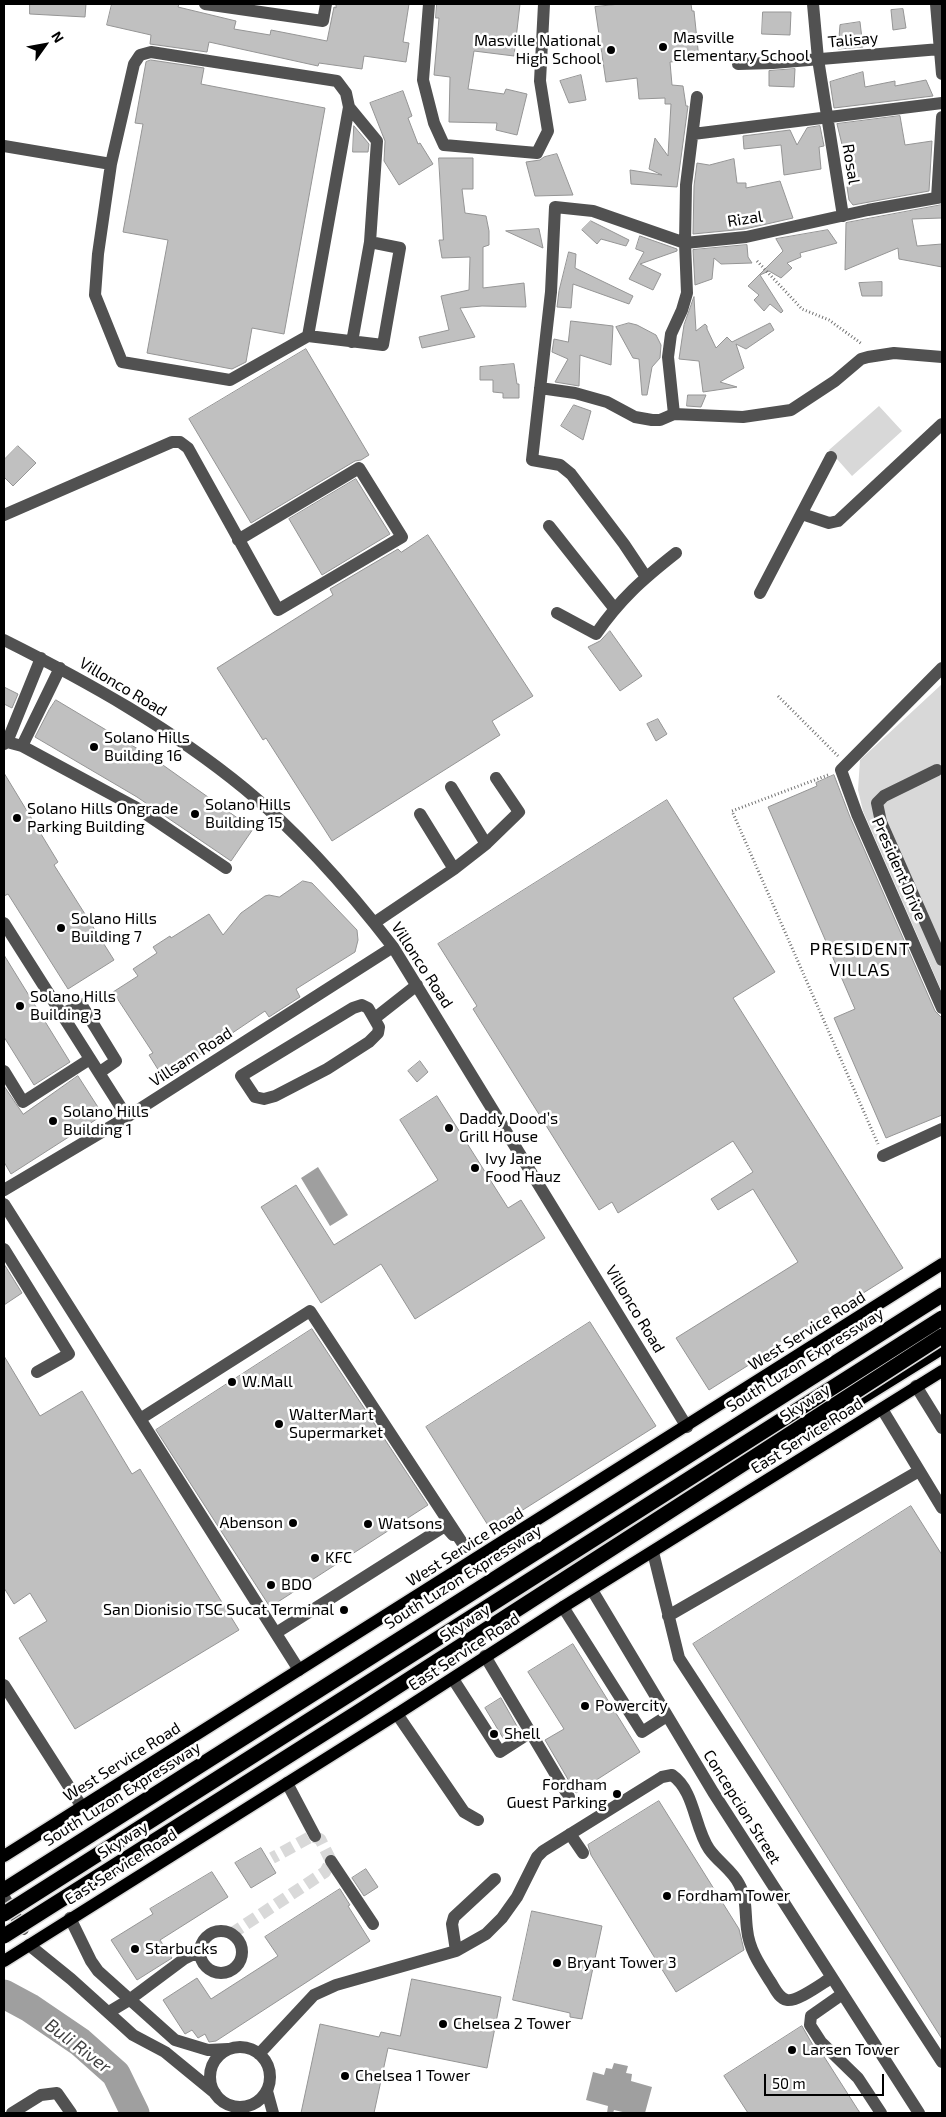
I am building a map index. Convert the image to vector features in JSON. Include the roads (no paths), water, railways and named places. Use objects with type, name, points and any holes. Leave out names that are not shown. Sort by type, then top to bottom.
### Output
[{"type":"highway","name":"South Luzon Expressway","points":[[4,1890],[942,1294]]},
{"type":"highway","name":"Skyway","points":[[4,1914],[942,1318]]},
{"type":"highway","name":"Skyway","points":[[4,1936],[358,1712],[942,1336]]},
{"type":"highway","points":[[4,1941],[942,1347]]},
{"type":"main road","name":"West Service Road","points":[[4,1856],[942,1264]]},
{"type":"main road","name":"East Service Road","points":[[4,1961],[453,1679],[563,1606],[592,1590],[942,1371]]},
{"type":"street","points":[[205,4],[323,21],[326,4]]},
{"type":"street","points":[[429,4],[423,80],[434,123],[444,145],[537,153],[548,131],[540,81],[544,4]]},
{"type":"street","name":"Rosal","points":[[813,4],[818,59],[843,216]]},
{"type":"street","points":[[936,4],[942,74]]},
{"type":"street","name":"Talisay","points":[[738,64],[940,49]]},
{"type":"street","points":[[308,336],[349,107],[346,93],[337,81],[151,52],[140,55],[134,64],[111,164],[94,295],[122,362],[230,380],[308,336],[383,345],[400,248],[370,242]]},
{"type":"street","points":[[674,414],[668,357],[671,334],[682,310],[686,292],[686,185],[697,97]]},
{"type":"street","points":[[693,134],[942,104]]},
{"type":"street","points":[[349,107],[377,141],[370,242],[352,342]]},
{"type":"street","points":[[940,197],[942,117]]},
{"type":"street","points":[[4,146],[111,164]]},
{"type":"street","name":"Rizal","points":[[540,388],[551,292],[555,207],[593,211],[685,242],[746,237],[940,197]]},
{"type":"street","points":[[646,577],[624,544],[571,474],[560,465],[532,460],[540,388],[575,393],[607,402],[634,417],[652,420],[660,420],[674,414],[743,417],[791,410],[835,381],[861,359],[894,353],[942,357]]},
{"type":"street","points":[[802,514],[828,523],[838,521],[942,424]]},
{"type":"street","points":[[4,515],[172,442],[180,442],[188,448],[238,540],[278,610],[402,537],[359,468],[238,540]]},
{"type":"street","points":[[760,593],[831,457]]},
{"type":"street","points":[[549,526],[614,608]]},
{"type":"street","points":[[557,613],[596,634],[614,608],[646,577],[676,553]]},
{"type":"street","name":"Villonco Road","points":[[4,640],[60,668],[200,754],[247,791],[324,864],[393,947],[686,1426]]},
{"type":"street","points":[[41,658],[5,743],[22,746],[137,808],[226,868]]},
{"type":"street","points":[[22,746],[60,668]]},
{"type":"street","name":"President Drive","points":[[942,668],[843,766],[857,814],[942,1008]]},
{"type":"street","points":[[30,684],[48,694]]},
{"type":"street","points":[[937,770],[884,796],[877,803],[881,822],[942,960]]},
{"type":"street","points":[[374,923],[454,869],[486,844],[519,812],[496,778]]},
{"type":"street","points":[[451,787],[486,844]]},
{"type":"street","points":[[420,814],[454,869]]},
{"type":"street","points":[[4,923],[127,1117]]},
{"type":"street","name":"Villsam Road","points":[[4,1190],[127,1117],[393,947]]},
{"type":"street","points":[[375,1018],[417,985]]},
{"type":"street","points":[[63,1014],[81,1004],[116,1061],[100,1072]]},
{"type":"street","points":[[362,1005],[367,1007],[375,1018],[380,1029],[369,1042],[327,1069],[276,1096],[264,1099],[257,1098],[241,1076],[354,1008],[362,1005]]},
{"type":"street","points":[[4,1071],[23,1102],[90,1058]]},
{"type":"street","points":[[883,1156],[942,1129]]},
{"type":"street","points":[[4,1204],[299,1670]]},
{"type":"street","points":[[4,1249],[69,1354],[37,1372]]},
{"type":"street","points":[[140,1419],[310,1311],[465,1547]]},
{"type":"street","points":[[916,1386],[942,1428]]},
{"type":"street","points":[[882,1409],[942,1508]]},
{"type":"street","points":[[668,1616],[919,1471]]},
{"type":"street","points":[[276,1634],[445,1526],[476,1559]]},
{"type":"street","points":[[653,1552],[679,1658],[942,2062]]},
{"type":"street","name":"Concepcion Street","points":[[592,1590],[667,1716],[841,1995],[919,2113]]},
{"type":"street","points":[[563,1606],[642,1732],[667,1716]]},
{"type":"street","points":[[485,1656],[569,1798]]},
{"type":"street","points":[[453,1679],[500,1752],[531,1732]]},
{"type":"street","points":[[4,1685],[82,1807]]},
{"type":"street","points":[[397,1714],[464,1812],[478,1820]]},
{"type":"street","points":[[259,2054],[314,1995],[336,1985],[456,1951],[486,1934],[502,1918],[517,1897],[537,1857],[543,1850],[662,1776],[672,1775],[679,1780],[709,1849],[740,1884],[746,1904],[747,1930],[754,1956],[781,1998],[790,2001],[831,1978]]},
{"type":"street","points":[[287,1783],[315,1836]]},
{"type":"street","points":[[570,1834],[583,1853]]},
{"type":"street","points":[[331,1861],[373,1924]]},
{"type":"street","points":[[456,1951],[452,1924],[454,1918],[495,1879]]},
{"type":"street","points":[[4,1897],[23,1929]]},
{"type":"street","points":[[70,1918],[91,1961],[129,2000],[175,2040],[208,2050],[244,2047],[259,2054],[268,2064],[270,2073],[267,2091],[273,2113]]},
{"type":"street","points":[[29,1945],[134,2034],[165,2052],[226,2104],[244,2110],[258,2101],[267,2091]]},
{"type":"street","points":[[109,2012],[129,2000],[184,1959],[200,1954]]},
{"type":"street","points":[[811,2016],[841,1995]]},
{"type":"street","points":[[799,1997],[811,2016],[810,2025],[821,2042],[858,2078],[881,2113]]},
{"type":"street","points":[[165,2052],[175,2040]]},
{"type":"street","points":[[214,2093],[210,2080],[211,2068],[217,2056],[228,2049]]},
{"type":"street","points":[[12,2113],[41,2095],[57,2093],[71,2113]]},
{"type":"street","points":[[4,2107],[7,2113]]},
{"type":"waterway","name":"Buli River","points":[[4,1994],[30,2008],[80,2042],[116,2074],[135,2113]]},
{"type":"tunnel","points":[[231,1934],[325,1872],[331,1861],[320,1839],[312,1836],[272,1858]]},
{"type":"place","name":"Masville Elementary School","points":[[663,47]]},
{"type":"place","name":"Masville National High School","points":[[611,50]]},
{"type":"place","name":"Solano Hills Building 16","points":[[94,747]]},
{"type":"place","name":"Solano Hills Building 15","points":[[195,814]]},
{"type":"place","name":"Solano Hills Ongrade Parking Building","points":[[17,818]]},
{"type":"place","name":"Solano Hills Building 7","points":[[61,928]]},
{"type":"place","name":"Solano Hills Building 3","points":[[20,1006]]},
{"type":"place","name":"Solano Hills Building 1","points":[[53,1121]]},
{"type":"place","name":"Daddy Dood’s Grill House","points":[[449,1128]]},
{"type":"place","name":"Ivy Jane Food Hauz","points":[[475,1168]]},
{"type":"place","name":"W.Mall","points":[[232,1382]]},
{"type":"place","name":"WalterMart Supermarket","points":[[279,1424]]},
{"type":"place","name":"Abenson","points":[[293,1523]]},
{"type":"place","name":"Watsons","points":[[368,1524]]},
{"type":"place","name":"KFC","points":[[315,1558]]},
{"type":"place","name":"BDO","points":[[271,1585]]},
{"type":"place","name":"San Dionisio TSC Sucat Terminal","points":[[344,1610]]},
{"type":"place","name":"Powercity","points":[[585,1706]]},
{"type":"place","name":"Shell","points":[[494,1734]]},
{"type":"place","name":"Fordham Guest Parking","points":[[617,1794]]},
{"type":"place","name":"Fordham Tower","points":[[667,1896]]},
{"type":"place","name":"Starbucks","points":[[135,1949]]},
{"type":"place","name":"Bryant Tower 3","points":[[557,1963]]},
{"type":"place","name":"Chelsea 2 Tower","points":[[443,2024]]},
{"type":"place","name":"Larsen Tower","points":[[792,2050]]},
{"type":"place","name":"Chelsea 1 Tower","points":[[345,2076]]},
{"type":"district","name":"PRESIDENT VILLAS","points":[[860,960]]}]
